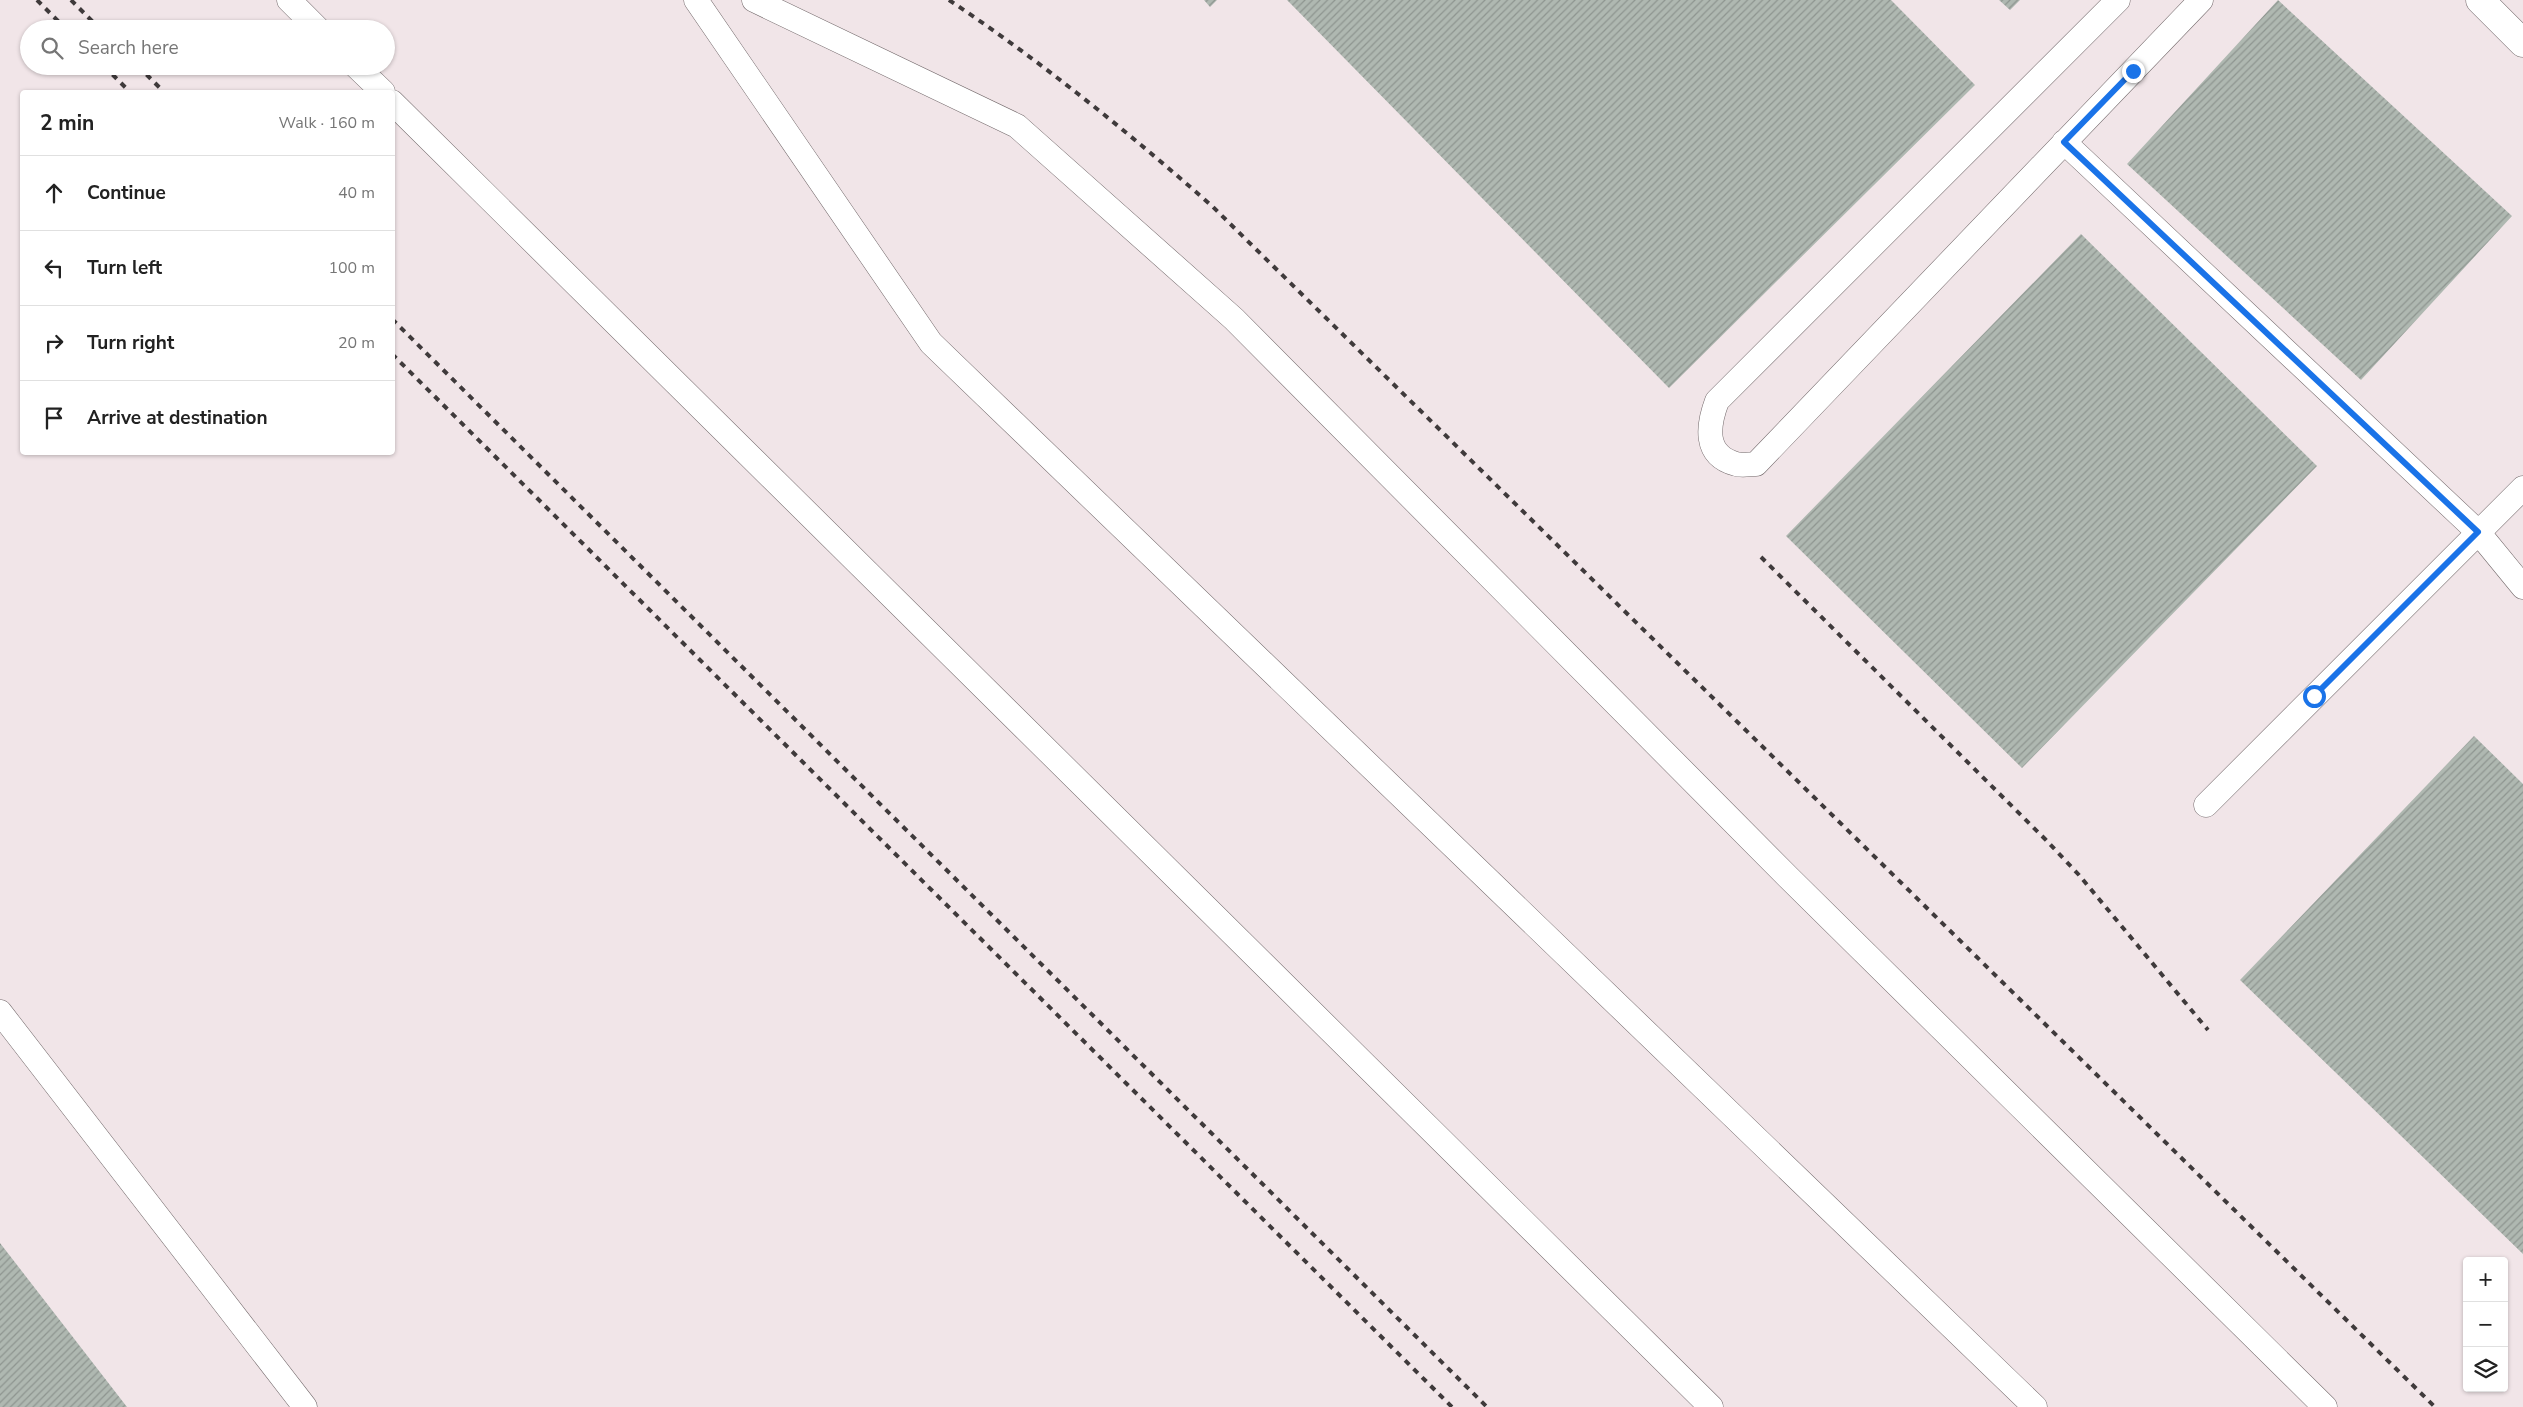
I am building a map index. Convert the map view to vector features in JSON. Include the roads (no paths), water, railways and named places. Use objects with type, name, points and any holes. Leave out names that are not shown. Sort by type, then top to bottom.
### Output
[{"type":"street","points":[[2480,0],[2523,43]]},
{"type":"lane","points":[[289,0],[309,20]]},
{"type":"lane","points":[[696,0],[931,343],[2035,1407]]},
{"type":"lane","points":[[754,0],[1017,126],[1227,312],[1788,877],[2325,1407]]},
{"type":"lane","points":[[2118,0],[1717,401],[1710,420],[1710,441],[1719,454],[1736,464],[1756,464],[2201,0]]},
{"type":"lane","points":[[365,75],[381,90]]},
{"type":"lane","points":[[395,105],[1711,1407]]},
{"type":"lane","points":[[2064,142],[2478,532],[2523,587]]},
{"type":"lane","points":[[2206,805],[2523,488]]},
{"type":"lane","points":[[0,1012],[305,1407]]},
{"type":"railway","points":[[37,0],[57,20]]},
{"type":"railway","points":[[71,0],[91,20]]},
{"type":"railway","points":[[949,0],[1018,48],[1084,98],[1212,206],[2435,1407]]},
{"type":"railway","points":[[113,75],[128,90]]},
{"type":"railway","points":[[147,75],[162,90]]},
{"type":"railway","points":[[395,322],[1487,1407]]},
{"type":"railway","points":[[395,357],[1452,1407]]},
{"type":"railway","points":[[1761,557],[2046,840],[2079,875],[2208,1030]]}]
